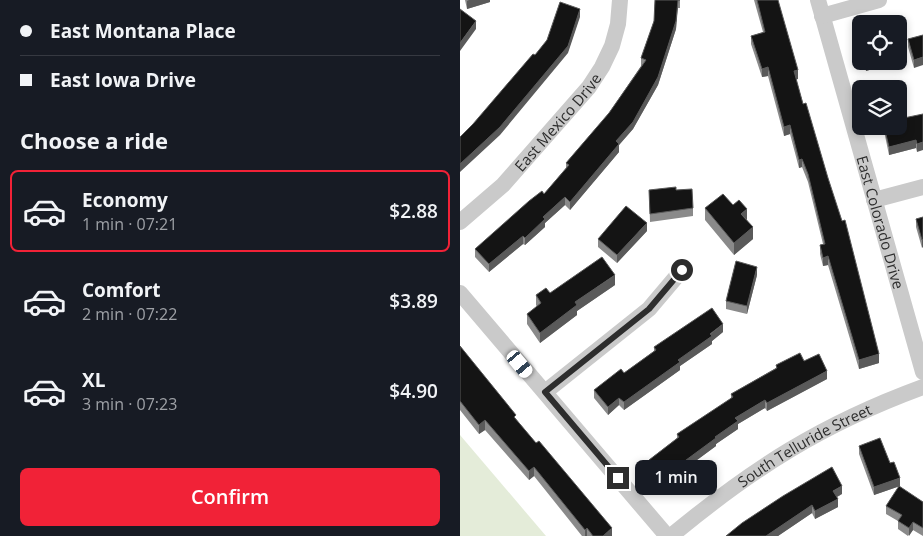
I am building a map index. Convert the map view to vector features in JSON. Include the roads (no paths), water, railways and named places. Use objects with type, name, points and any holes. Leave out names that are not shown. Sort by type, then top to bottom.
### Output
[{"type":"street","name":"East Mexico Drive","points":[[460,222],[509,180],[590,87],[612,46],[618,24],[620,0]]},
{"type":"street","name":"East Colorado Drive","points":[[818,0],[923,372]]},
{"type":"street","points":[[822,16],[880,0]]},
{"type":"street","points":[[874,200],[923,187]]},
{"type":"street","points":[[545,392],[649,309],[682,270]]},
{"type":"street","points":[[460,293],[669,536]]},
{"type":"street","name":"South Telluride Street","points":[[669,536],[720,495],[782,453],[849,417],[923,386]]}]
